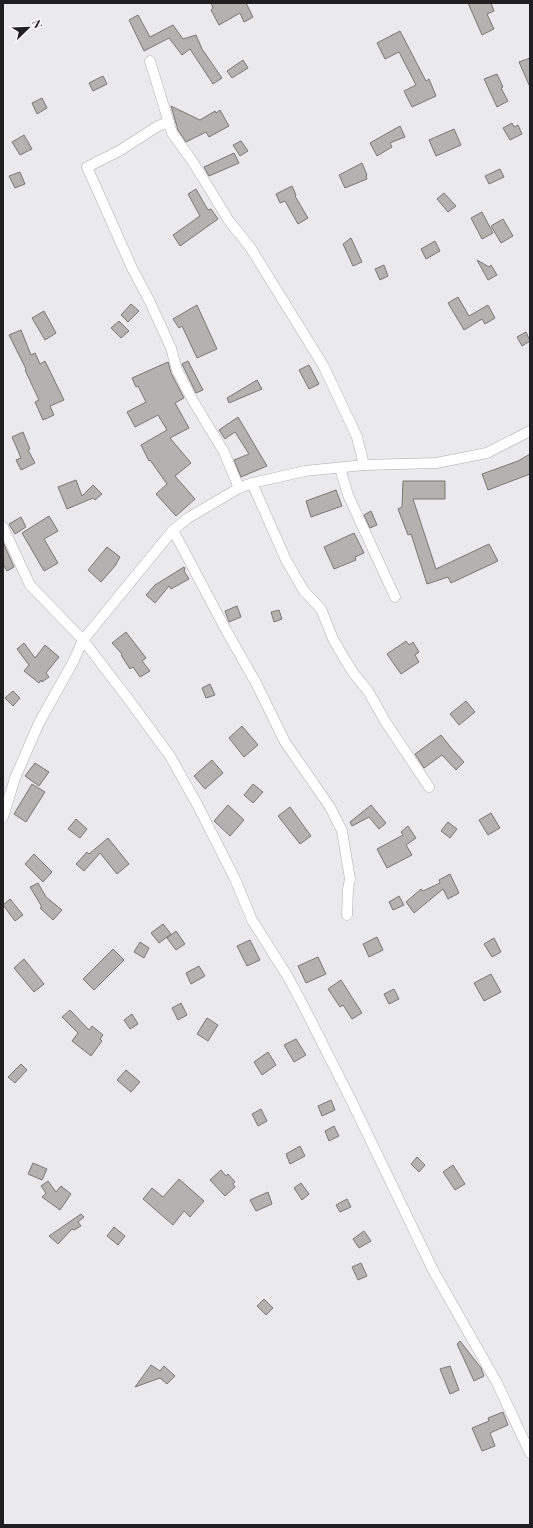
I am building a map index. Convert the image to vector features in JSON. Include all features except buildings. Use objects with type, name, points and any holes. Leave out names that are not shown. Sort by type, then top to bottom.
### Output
[{"type":"street","points":[[150,61],[172,133],[193,162],[229,221],[250,247],[320,360],[357,437],[364,465]]},
{"type":"street","points":[[169,122],[158,126],[119,151],[86,167],[132,268],[150,300],[171,348],[177,370],[192,399],[224,452],[239,488]]},
{"type":"street","points":[[3,817],[15,778],[39,723],[73,662],[82,640],[173,530],[188,518],[239,488],[252,483],[305,471],[364,465],[436,463],[487,453],[530,431]]},
{"type":"street","points":[[340,468],[348,495],[395,597]]},
{"type":"street","points":[[252,483],[286,560],[304,591],[321,609],[333,639],[344,658],[354,674],[368,691],[384,721],[429,787]]},
{"type":"street","points":[[3,527],[30,585],[82,640],[170,756],[198,806],[235,879],[252,920],[288,977],[304,1007],[352,1102],[433,1270],[497,1383],[530,1453]]},
{"type":"street","points":[[173,530],[227,632],[255,681],[285,742],[330,807],[342,831],[350,879],[347,915]]}]
